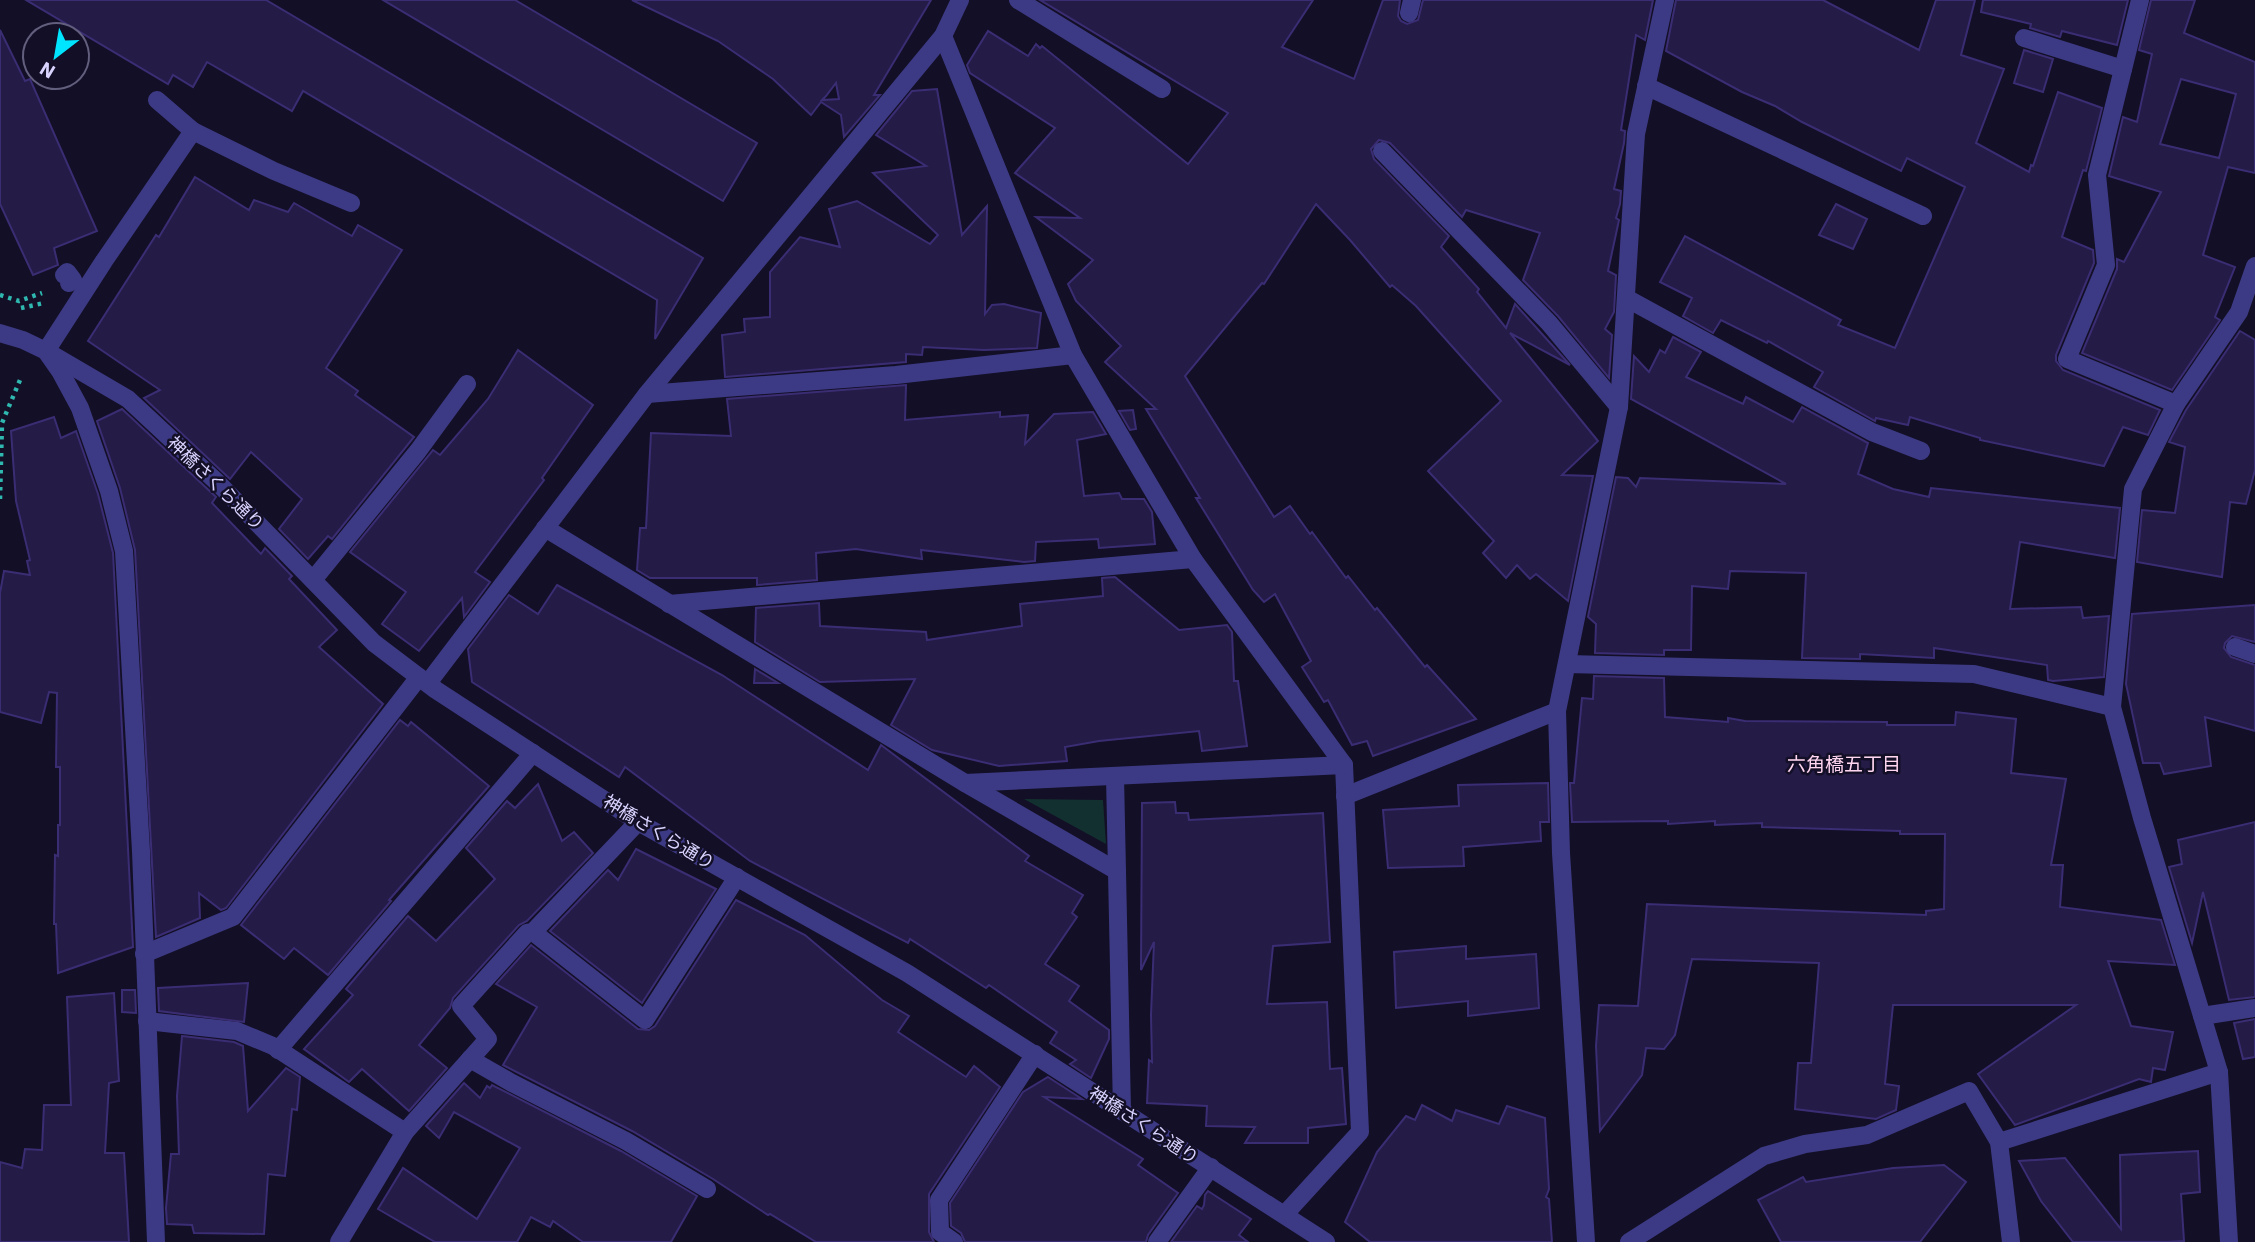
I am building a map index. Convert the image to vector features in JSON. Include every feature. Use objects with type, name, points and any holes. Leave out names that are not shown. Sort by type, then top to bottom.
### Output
[{"type":"street","points":[[144,954],[233,917],[545,528],[647,394],[943,36],[960,0]]},
{"type":"street","points":[[1018,0],[1162,89]]},
{"type":"street","points":[[1586,1242],[1561,853],[1558,711],[1619,407],[1636,134],[1665,0]]},
{"type":"street","points":[[2140,0],[2097,175],[2106,265],[2067,359],[2176,404]]},
{"type":"street","points":[[943,36],[1073,355],[1194,559],[1344,765],[1360,1132],[1285,1214]]},
{"type":"street","points":[[2024,38],[2123,69]]},
{"type":"street","points":[[1646,86],[1923,216]]},
{"type":"street","points":[[157,100],[193,131],[274,171],[351,203]]},
{"type":"street","points":[[156,1242],[148,1021],[124,551],[109,491],[80,408],[46,351],[193,131]]},
{"type":"street","points":[[1382,151],[1549,323],[1619,407]]},
{"type":"street","points":[[2229,1242],[2219,1072],[2142,818],[2112,707],[2133,489],[2176,404],[2239,312],[2255,266]]},
{"type":"street","points":[[1626,298],[1872,432],[1921,451]]},
{"type":"street","name":"神橋さくら通り","points":[[0,333],[46,351],[128,399],[218,484],[374,643],[423,680],[638,822],[907,973],[1326,1242]]},
{"type":"street","points":[[647,394],[896,375],[1073,355]]},
{"type":"street","points":[[313,580],[418,451],[467,384]]},
{"type":"street","points":[[545,528],[965,783],[1117,871]]},
{"type":"street","points":[[669,604],[1194,559]]},
{"type":"street","points":[[2235,648],[2255,654]]},
{"type":"street","points":[[1567,664],[1974,674],[2112,707]]},
{"type":"street","points":[[1345,796],[1558,711]]},
{"type":"street","points":[[278,1050],[533,753]]},
{"type":"street","points":[[965,783],[1344,765]]},
{"type":"street","points":[[1115,776],[1122,1111]]},
{"type":"street","points":[[339,1242],[405,1132],[488,1039],[461,1006],[527,933],[533,932],[638,822]]},
{"type":"street","points":[[533,932],[645,1020],[737,877]]},
{"type":"street","points":[[2202,1016],[2255,1008]]},
{"type":"street","points":[[148,1021],[237,1031],[278,1050],[405,1132]]},
{"type":"street","points":[[954,1242],[940,1232],[939,1200],[1035,1054]]},
{"type":"street","points":[[470,1059],[626,1141],[707,1189]]},
{"type":"street","points":[[1999,1142],[2219,1072]]},
{"type":"street","points":[[1629,1242],[1764,1156],[1805,1144],[1867,1135],[1969,1091],[1999,1142],[2011,1242]]},
{"type":"street","points":[[1157,1242],[1211,1167]]},
{"type":"path","points":[[0,295],[19,301],[39,295]]},
{"type":"path","points":[[0,499],[2,423],[20,380]]},
{"type":"green space","points":[[1024,799],[1103,800],[1106,844]]},
{"type":"building","points":[[26,0],[266,0],[703,258],[655,339],[657,300],[303,91],[292,111],[207,62],[193,87],[173,75],[168,84],[91,38],[91,21],[62,21]]},
{"type":"building","points":[[383,0],[515,0],[757,143],[723,201]]},
{"type":"building","points":[[632,0],[931,0],[874,95],[880,95],[844,137],[841,115],[821,102],[811,115],[773,79],[718,41]],"holes":[[[836,83],[839,99],[822,100]]]},
{"type":"building","points":[[1040,0],[1313,0],[1282,47],[1354,79],[1383,0],[1400,0],[1398,16],[1407,24],[1418,20],[1423,0],[1653,0],[1645,40],[1636,35],[1621,130],[1625,131],[1624,143],[1614,189],[1621,191],[1616,218],[1619,220],[1608,271],[1616,275],[1614,312],[1605,329],[1612,335],[1609,378],[1558,316],[1523,280],[1540,233],[1466,210],[1462,217],[1390,143],[1379,140],[1371,149],[1374,159],[1449,236],[1441,247],[1479,289],[1477,292],[1506,328],[1515,304],[1570,365],[1510,333],[1598,441],[1562,475],[1593,476],[1568,601],[1536,574],[1530,579],[1517,565],[1506,578],[1483,553],[1494,541],[1428,471],[1501,401],[1416,306],[1392,285],[1390,287],[1316,204],[1264,284],[1262,283],[1185,376],[1274,517],[1290,506],[1346,578],[1348,576],[1425,667],[1427,665],[1476,719],[1373,756],[1367,741],[1352,745],[1328,700],[1324,702],[1302,667],[1311,661],[1275,594],[1264,602],[1253,590],[1196,498],[1200,498],[1146,409],[1156,409],[1105,362],[1121,346],[1076,301],[1068,284],[1093,260],[1036,217],[1080,218],[1015,173],[1055,128],[970,73],[967,65],[988,31],[1028,56],[1036,44],[1040,48],[1042,46],[1188,164],[1228,113]]},
{"type":"building","points":[[1676,0],[1823,0],[1919,50],[1936,0],[1975,0],[1961,55],[2004,69],[1976,143],[2029,172],[2058,92],[2102,108],[2086,171],[2083,170],[2062,237],[2093,250],[2094,263],[2056,355],[2056,361],[2063,370],[2160,410],[2148,435],[2123,427],[2104,466],[1980,440],[1910,417],[1908,425],[1876,418],[1875,421],[1814,387],[1823,372],[1768,341],[1767,343],[1721,320],[1713,333],[1683,316],[1692,298],[1660,282],[1685,236],[1841,320],[1838,325],[1895,348],[1965,187],[1907,158],[1901,171],[1666,51]]},
{"type":"building","points":[[1983,0],[2128,0],[2117,45],[2062,31],[2060,37],[2030,28],[2031,24],[1981,12]]},
{"type":"building","points":[[2151,0],[2195,0],[2184,33],[2255,62],[2255,173],[2228,167],[2203,255],[2235,267],[2215,317],[2220,320],[2172,390],[2082,353],[2117,269],[2117,259],[2124,262],[2161,192],[2109,176],[2123,117],[2137,122],[2152,54],[2139,50]],"holes":[[[2181,79],[2236,94],[2219,158],[2160,144]]]},
{"type":"building","points":[[0,30],[21,73],[21,91],[35,91],[97,231],[54,248],[58,265],[33,275],[0,204]]},
{"type":"building","points":[[2024,50],[2053,59],[2043,92],[2014,83]]},
{"type":"building","points":[[937,89],[962,235],[987,206],[985,314],[992,305],[1004,304],[1041,313],[1037,348],[984,350],[923,347],[922,355],[906,354],[906,362],[725,377],[722,335],[745,332],[744,319],[770,317],[770,272],[800,237],[840,247],[829,209],[857,201],[930,244],[938,235],[873,173],[926,166],[876,135],[912,91]]},
{"type":"building","points":[[195,177],[249,210],[254,200],[288,212],[294,203],[352,236],[358,225],[402,250],[326,368],[358,391],[355,395],[414,437],[332,539],[328,536],[308,559],[279,529],[302,499],[251,452],[230,479],[144,398],[160,390],[88,341],[156,235],[159,237]]},
{"type":"building","points":[[1836,204],[1867,219],[1853,249],[1819,235]]},
{"type":"building","points":[[2240,331],[2255,340],[2255,470],[2246,504],[2230,502],[2222,577],[2137,562],[2142,510],[2175,513],[2185,447],[2169,442],[2186,410]]},
{"type":"building","points":[[1673,337],[1701,352],[1686,377],[1743,404],[1746,397],[1793,422],[1802,407],[1868,443],[1858,474],[1893,489],[1929,497],[1931,488],[2120,508],[2115,558],[2020,542],[2010,609],[2081,607],[2083,618],[2109,616],[2104,677],[2053,681],[2048,680],[2047,665],[1934,648],[1934,658],[1860,654],[1860,659],[1802,658],[1806,573],[1730,571],[1728,589],[1692,586],[1691,650],[1664,650],[1664,655],[1595,653],[1596,624],[1588,617],[1616,477],[1628,478],[1636,487],[1640,478],[1786,484],[1631,399],[1634,356],[1649,372],[1660,350],[1665,353]]},
{"type":"building","points":[[518,350],[593,405],[542,478],[544,480],[475,572],[490,582],[464,617],[462,598],[419,651],[382,624],[406,592],[350,552],[433,450],[440,455],[488,399]]},
{"type":"building","points":[[906,385],[905,420],[1000,412],[1000,417],[1028,415],[1025,444],[1054,414],[1093,412],[1106,434],[1077,440],[1084,496],[1119,493],[1122,499],[1144,499],[1152,512],[1155,544],[1099,548],[1098,539],[1036,542],[1035,561],[1024,562],[921,550],[922,559],[856,549],[816,553],[817,580],[757,585],[757,578],[650,578],[637,570],[640,528],[646,528],[651,433],[731,436],[727,399]]},
{"type":"building","points":[[122,409],[216,497],[212,503],[261,554],[265,548],[292,576],[289,579],[337,630],[319,647],[383,704],[226,908],[221,910],[199,893],[200,918],[156,937],[135,550],[120,488],[97,421]]},
{"type":"building","points":[[1133,410],[1136,429],[1130,430],[1119,411]]},
{"type":"building","points":[[54,417],[61,438],[76,431],[98,494],[113,553],[133,947],[58,973],[54,924],[55,855],[58,856],[60,825],[60,767],[56,767],[57,693],[49,692],[41,723],[0,712],[0,593],[4,571],[30,575],[27,561],[30,560],[16,501],[11,431]]},
{"type":"building","points":[[1115,577],[1179,630],[1227,625],[1232,632],[1234,681],[1238,681],[1247,746],[1202,751],[1199,731],[1099,741],[1065,747],[1067,761],[999,766],[932,750],[891,725],[915,679],[820,682],[755,642],[756,608],[819,603],[820,626],[926,632],[927,640],[1022,626],[1020,604],[1103,596],[1102,578]]},
{"type":"building","points":[[557,585],[722,675],[868,770],[881,745],[1029,856],[1025,861],[1083,895],[1072,913],[1077,917],[1045,964],[1079,986],[1069,1001],[1109,1030],[1109,1039],[1091,1078],[1070,1064],[1076,1060],[1050,1043],[1057,1032],[989,985],[986,988],[910,939],[908,943],[750,861],[625,767],[619,777],[472,682],[468,649],[509,595],[538,614]]},
{"type":"building","points":[[2255,605],[2255,642],[2232,636],[2224,648],[2231,657],[2255,665],[2255,731],[2205,717],[2211,766],[2164,774],[2160,763],[2143,763],[2126,684],[2132,614]]},
{"type":"building","points":[[755,669],[778,683],[754,683]]},
{"type":"building","points":[[1594,676],[1664,678],[1665,717],[1728,722],[1728,718],[1745,721],[1887,722],[1887,725],[1955,725],[1956,712],[2016,719],[2011,773],[2066,779],[2051,865],[2063,865],[2060,907],[2161,920],[2175,965],[2108,961],[2131,1026],[2173,1032],[2165,1070],[2153,1068],[2151,1082],[2139,1079],[2015,1125],[1978,1074],[2076,1005],[1893,1005],[1885,1084],[1899,1086],[1896,1110],[1876,1119],[1795,1109],[1798,1063],[1811,1063],[1819,963],[1692,959],[1675,1035],[1664,1049],[1646,1048],[1642,1075],[1600,1131],[1596,1046],[1599,1005],[1638,1006],[1647,904],[1926,915],[1926,911],[1944,909],[1945,834],[1762,827],[1762,823],[1715,825],[1715,821],[1668,824],[1668,821],[1572,822],[1570,783],[1574,783],[1582,698],[1593,699]]},
{"type":"building","points":[[400,720],[408,726],[411,722],[489,786],[389,900],[391,901],[328,975],[294,948],[284,959],[241,925]]},
{"type":"building","points":[[1548,783],[1549,822],[1540,822],[1541,841],[1463,847],[1464,866],[1388,868],[1383,810],[1459,806],[1458,785]]},
{"type":"building","points":[[538,784],[562,841],[574,832],[593,853],[527,921],[519,925],[453,998],[450,1008],[419,1045],[447,1068],[409,1111],[362,1069],[349,1082],[304,1049],[353,995],[346,989],[408,916],[436,941],[495,879],[466,848],[507,801],[515,808]]},
{"type":"building","points":[[1175,802],[1176,813],[1188,813],[1189,820],[1323,813],[1330,942],[1273,946],[1267,1004],[1327,1002],[1330,1069],[1342,1068],[1346,1124],[1308,1128],[1308,1143],[1245,1143],[1255,1127],[1206,1126],[1207,1106],[1147,1103],[1149,1060],[1152,1062],[1154,942],[1141,970],[1142,803]]},
{"type":"building","points":[[2255,822],[2255,997],[2229,1000],[2203,892],[2192,943],[2169,867],[2182,864],[2178,840]]},
{"type":"building","points":[[636,849],[716,889],[642,1003],[550,931],[608,870],[618,880]]},
{"type":"building","points":[[736,900],[805,935],[882,1000],[909,1016],[898,1032],[966,1077],[974,1066],[1000,1087],[929,1194],[929,1232],[934,1242],[816,1242],[632,1131],[503,1065],[537,1007],[496,984],[531,945],[638,1029],[649,1030],[655,1026]]},
{"type":"building","points":[[1466,946],[1466,959],[1536,954],[1539,1008],[1468,1016],[1468,1001],[1396,1008],[1394,952]]},
{"type":"building","points":[[248,983],[244,1022],[159,1011],[158,988]]},
{"type":"building","points":[[122,990],[135,990],[136,1013],[122,1012]]},
{"type":"building","points":[[114,993],[119,1081],[109,1083],[105,1153],[124,1153],[129,1242],[0,1242],[0,1162],[22,1168],[25,1149],[42,1150],[44,1105],[71,1105],[67,997]]},
{"type":"building","points":[[2255,1019],[2255,1057],[2243,1059],[2234,1023]]},
{"type":"building","points":[[182,1036],[234,1042],[243,1046],[248,1111],[286,1068],[300,1077],[297,1110],[292,1109],[285,1176],[268,1174],[264,1234],[194,1233],[192,1225],[167,1224],[171,1154],[179,1154],[177,1096]]},
{"type":"building","points":[[1048,1077],[1082,1099],[1044,1097],[1143,1159],[1138,1165],[1178,1193],[1148,1235],[1146,1242],[965,1242],[961,1233],[951,1226],[950,1203],[1023,1092]]},
{"type":"building","points":[[464,1083],[480,1098],[487,1086],[490,1088],[492,1085],[621,1151],[697,1196],[671,1242],[583,1242],[553,1221],[550,1227],[531,1217],[517,1242],[435,1242],[378,1209],[403,1168],[477,1219],[520,1148],[454,1112],[439,1138],[426,1126]]},
{"type":"building","points":[[1422,1105],[1452,1121],[1456,1110],[1499,1124],[1507,1106],[1545,1118],[1549,1189],[1546,1197],[1549,1199],[1552,1242],[1370,1242],[1345,1222],[1377,1152],[1406,1116],[1415,1120]]},
{"type":"building","points":[[2198,1151],[2200,1192],[2181,1194],[2184,1241],[2167,1242],[2073,1242],[2041,1201],[2019,1161],[2065,1158],[2121,1229],[2120,1155]]},
{"type":"building","points":[[1944,1165],[1966,1182],[1920,1242],[1781,1242],[1758,1200],[1803,1177],[1806,1182],[1893,1168]]},
{"type":"building","points":[[1208,1191],[1251,1219],[1239,1235],[1248,1242],[1171,1242],[1197,1206],[1202,1209]]},
{"type":"district","name":"六角橋五丁目","points":[[1844,764]]}]
